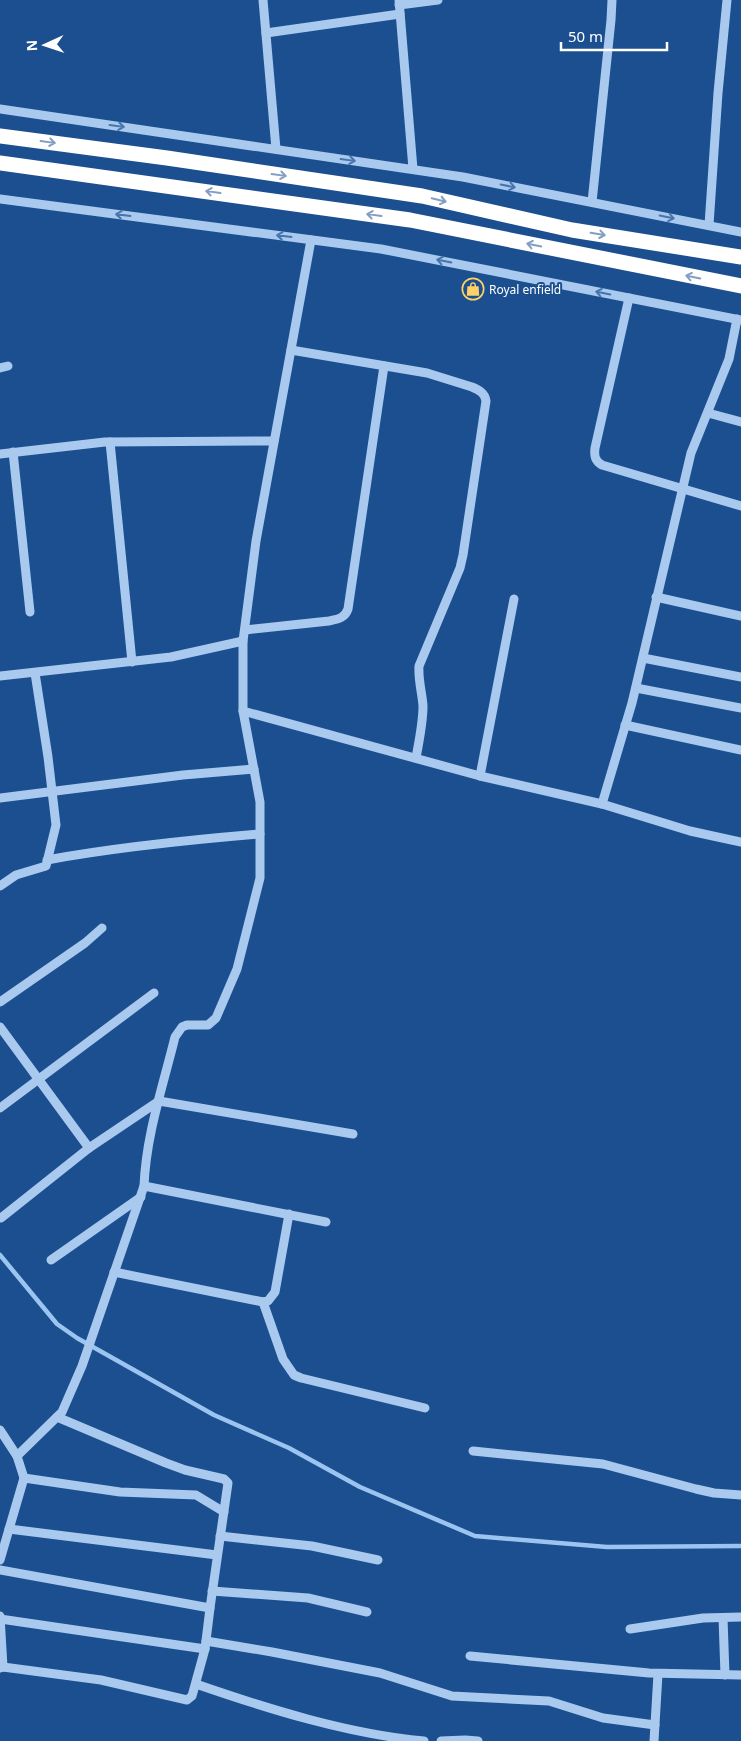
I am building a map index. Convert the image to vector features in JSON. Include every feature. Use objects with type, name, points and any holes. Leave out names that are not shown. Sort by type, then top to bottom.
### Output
[{"type":"highway","points":[[0,136],[167,158],[422,196],[572,230],[741,258]]},
{"type":"highway","points":[[0,163],[410,220],[741,286]]},
{"type":"street","points":[[263,0],[276,149]]},
{"type":"street","points":[[266,32],[438,0]]},
{"type":"street","points":[[592,202],[612,20],[612,0]]},
{"type":"street","points":[[709,225],[718,93],[727,0]]},
{"type":"street","points":[[399,6],[413,169]]},
{"type":"street","points":[[0,109],[463,177],[741,232]]},
{"type":"street","points":[[0,199],[380,249],[739,320],[729,359],[691,453],[636,688],[602,804]]},
{"type":"street","points":[[17,1456],[62,1412],[82,1366],[141,1197],[144,1186],[145,1166],[175,1037],[182,1027],[187,1025],[208,1025],[216,1018],[237,969],[260,878],[260,802],[243,711],[244,640],[256,541],[311,240]]},
{"type":"street","points":[[629,298],[595,448],[596,461],[602,465],[741,506]]},
{"type":"street","points":[[291,350],[427,373],[472,387],[482,393],[486,401],[460,568],[419,666],[418,674],[423,709],[416,758]]},
{"type":"street","points":[[245,630],[329,621],[346,615],[384,366]]},
{"type":"street","points":[[708,413],[741,422]]},
{"type":"street","points":[[0,454],[110,442],[274,441]]},
{"type":"street","points":[[110,442],[132,662]]},
{"type":"street","points":[[13,452],[30,612]]},
{"type":"street","points":[[656,597],[741,616]]},
{"type":"street","points":[[480,776],[514,599]]},
{"type":"street","points":[[0,676],[171,657],[244,640]]},
{"type":"street","points":[[642,658],[741,677]]},
{"type":"street","points":[[0,886],[16,875],[46,866],[56,825],[35,673]]},
{"type":"street","points":[[636,688],[741,708]]},
{"type":"street","points":[[243,711],[480,776],[602,804],[690,831],[741,842]]},
{"type":"street","points":[[625,725],[741,750]]},
{"type":"street","points":[[0,798],[182,775],[254,769]]},
{"type":"street","points":[[47,860],[144,845],[260,834]]},
{"type":"street","points":[[0,1002],[85,943],[102,928]]},
{"type":"street","points":[[0,1108],[154,993]]},
{"type":"street","points":[[0,1027],[90,1148]]},
{"type":"street","points":[[0,1218],[90,1148],[159,1101],[352,1134]]},
{"type":"street","points":[[144,1186],[326,1222]]},
{"type":"street","points":[[51,1260],[141,1197]]},
{"type":"street","points":[[114,1272],[263,1302],[268,1301],[275,1292],[290,1214]]},
{"type":"street","points":[[263,1302],[283,1359],[294,1374],[301,1378],[425,1408]]},
{"type":"street","points":[[57,1417],[166,1463],[185,1470],[224,1479],[228,1486],[206,1645],[192,1696],[189,1699],[183,1700],[101,1680],[2,1667],[0,1618],[206,1645],[375,1672],[452,1696],[549,1701],[600,1717],[655,1725]]},
{"type":"street","points":[[0,1430],[17,1456],[24,1478],[0,1560]]},
{"type":"street","points":[[473,1451],[603,1464],[696,1489],[714,1493],[741,1495]]},
{"type":"street","points":[[24,1478],[120,1492],[196,1495],[224,1512]]},
{"type":"street","points":[[9,1529],[217,1555]]},
{"type":"street","points":[[220,1536],[312,1546],[378,1560]]},
{"type":"street","points":[[0,1570],[210,1608]]},
{"type":"street","points":[[212,1591],[308,1598],[367,1612]]},
{"type":"street","points":[[630,1629],[703,1618],[741,1617]]},
{"type":"street","points":[[723,1618],[725,1675]]},
{"type":"street","points":[[470,1656],[658,1674],[741,1675]]},
{"type":"street","points":[[654,1741],[658,1674]]},
{"type":"street","points":[[196,1684],[250,1703],[284,1712],[387,1737],[424,1741]]},
{"type":"street","points":[[441,1741],[478,1741]]},
{"type":"waterway","points":[[0,1255],[57,1324],[77,1338],[214,1415],[289,1448],[360,1487],[475,1536],[607,1547],[741,1546]]},
{"type":"place","name":"Royal enfield","points":[[473,289]]}]
